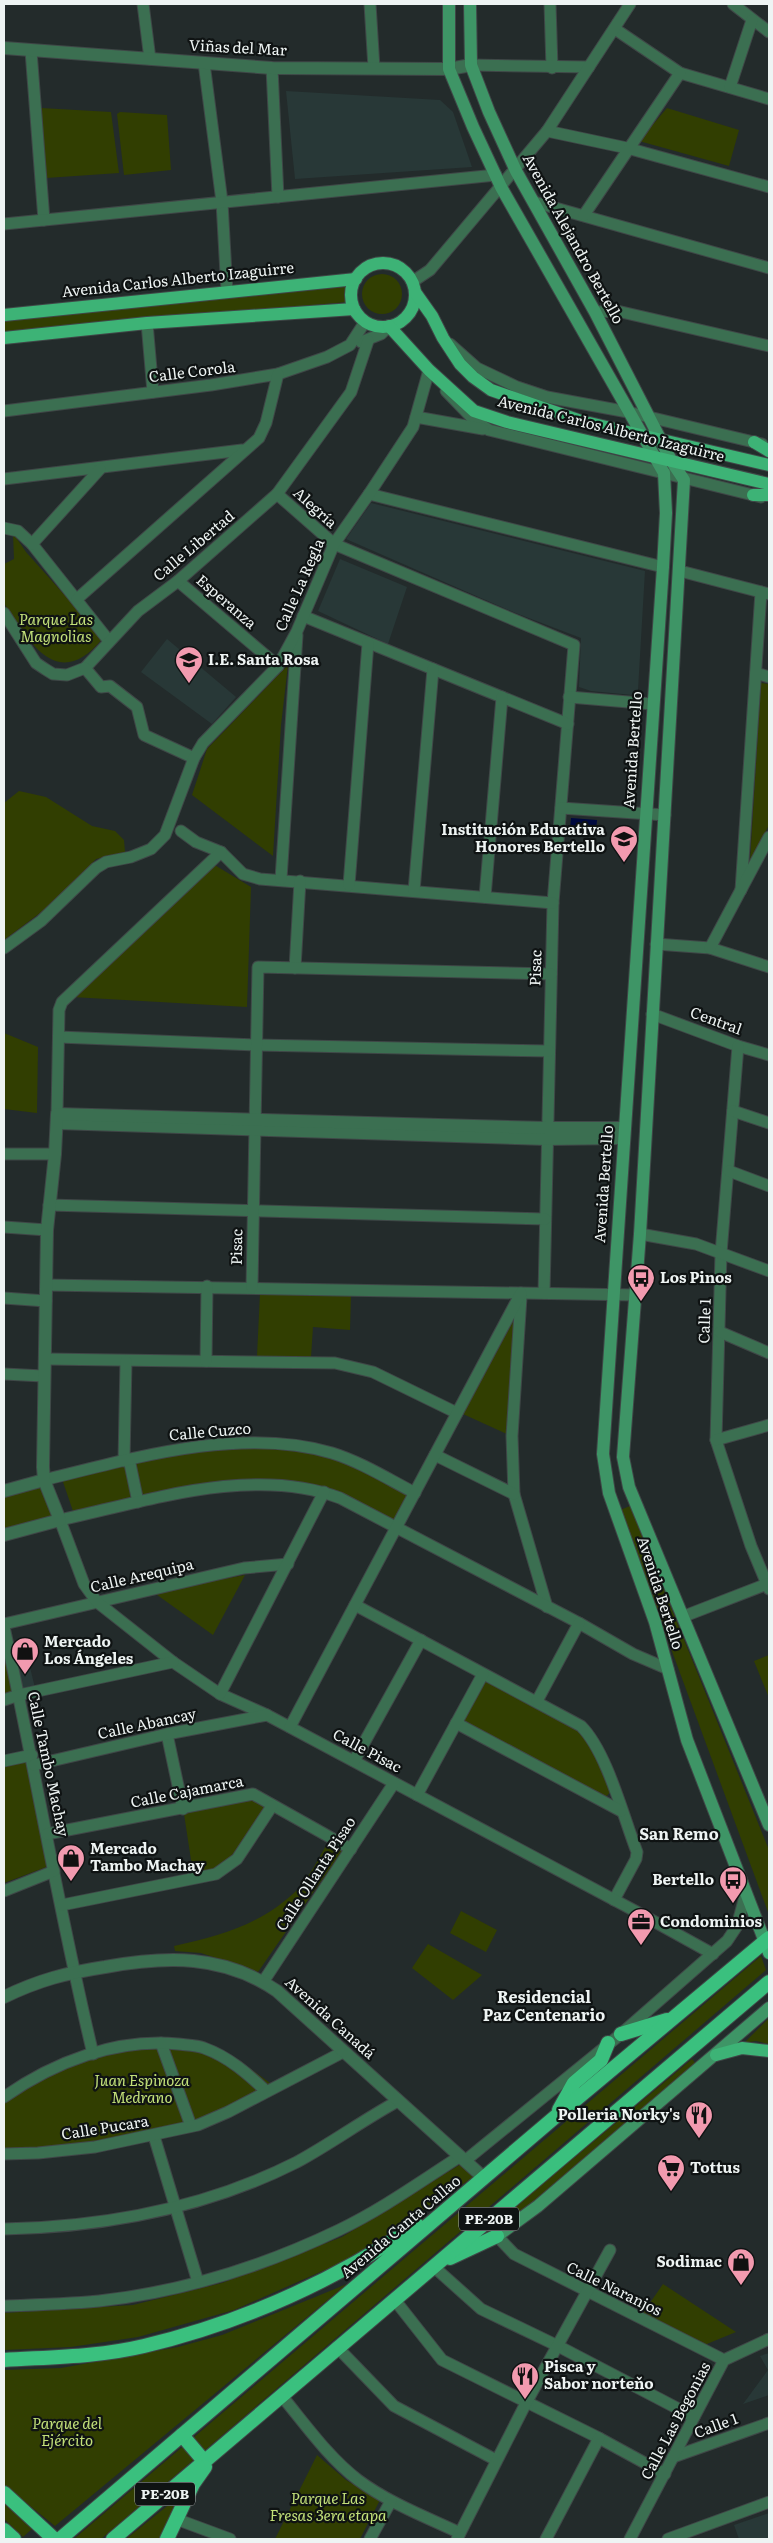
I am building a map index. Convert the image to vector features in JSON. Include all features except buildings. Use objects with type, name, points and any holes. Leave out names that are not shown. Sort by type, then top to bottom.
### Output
[{"type":"highway","name":"Avenida Canta Callao","points":[[60,2539],[672,2018],[768,1942]]},
{"type":"highway","name":"PE-20B","points":[[114,2539],[217,2449],[766,1985]]},
{"type":"highway","points":[[621,2034],[672,2018]]},
{"type":"highway","points":[[555,2117],[574,2083],[600,2060],[608,2043]]},
{"type":"highway","points":[[4,2360],[109,2352],[143,2346],[192,2332],[234,2317],[328,2278],[390,2243],[422,2222],[447,2210]]},
{"type":"highway","points":[[433,2266],[497,2236]]},
{"type":"highway","points":[[182,2435],[204,2461]]},
{"type":"highway","points":[[167,2539],[193,2484],[217,2449]]},
{"type":"highway","points":[[4,2493],[54,2539]]},
{"type":"highway","points":[[4,2530],[14,2539]]},
{"type":"main road","points":[[449,4],[449,69],[499,181],[628,412]]},
{"type":"main road","name":"Avenida Alejandro Bertello","points":[[470,4],[471,65],[516,170],[595,312],[672,462],[684,480]]},
{"type":"main road","points":[[382,263],[400,268],[413,287],[414,304],[408,315],[399,323],[388,326],[376,326],[366,322],[354,309],[351,297],[356,279],[364,269],[382,263]]},
{"type":"main road","name":"Avenida Carlos Alberto Izaguirre","points":[[4,315],[356,279]]},
{"type":"main road","name":"Avenida Carlos Alberto Izaguirre","points":[[413,287],[460,364],[473,377],[491,390],[573,418],[769,465]]},
{"type":"main road","points":[[4,338],[147,323],[354,309]]},
{"type":"main road","name":"Avenida Carlos Alberto Izaguirre","points":[[388,326],[429,370],[474,411],[507,422],[769,484]]},
{"type":"main road","name":"Avenida Bertello","points":[[628,412],[664,473],[666,513],[603,1454],[605,1476],[609,1493],[655,1622],[687,1740],[746,1893],[768,1942]]},
{"type":"main road","points":[[754,442],[769,451]]},
{"type":"main road","name":"Avenida Bertello","points":[[684,480],[640,1234],[623,1456],[624,1470],[629,1487],[769,1825]]},
{"type":"main road","points":[[753,495],[769,495]]},
{"type":"main road","points":[[497,2236],[538,2206],[769,2008]]},
{"type":"main road","points":[[716,2055],[742,2048],[769,2051]]},
{"type":"street","points":[[144,4],[150,59]]},
{"type":"street","points":[[370,4],[374,68]]},
{"type":"street","points":[[550,4],[552,68]]},
{"type":"street","points":[[413,287],[430,270],[499,181],[516,170],[547,131],[630,4]]},
{"type":"street","points":[[733,4],[769,32]]},
{"type":"street","points":[[730,88],[752,20]]},
{"type":"street","points":[[615,29],[680,73],[769,99]]},
{"type":"street","name":"Viñas del Mar","points":[[4,48],[272,68],[449,69],[471,65]]},
{"type":"street","points":[[31,51],[44,220]]},
{"type":"street","points":[[204,63],[222,202],[227,292]]},
{"type":"street","points":[[471,65],[552,68],[589,67]]},
{"type":"street","points":[[272,68],[278,197]]},
{"type":"street","points":[[584,215],[627,148],[680,73]]},
{"type":"street","points":[[547,131],[627,148],[769,186]]},
{"type":"street","points":[[4,224],[278,197],[499,181]]},
{"type":"street","points":[[534,202],[584,215],[674,243],[769,268]]},
{"type":"street","points":[[595,312],[617,311],[769,346]]},
{"type":"street","name":"Calle Corola","points":[[4,411],[211,385],[278,374],[327,356],[350,345],[366,322]]},
{"type":"street","points":[[147,323],[153,392]]},
{"type":"street","points":[[350,345],[368,341],[381,334],[388,326]]},
{"type":"street","points":[[443,338],[477,368],[517,387],[547,398],[628,412],[769,445]]},
{"type":"street","name":"Calle Libertad","points":[[85,668],[138,611],[178,581],[277,494],[351,392],[368,341]]},
{"type":"street","points":[[429,370],[455,402],[489,430]]},
{"type":"street","name":"Calle La Regla","points":[[4,948],[41,921],[96,868],[106,862],[131,857],[151,849],[165,835],[194,758],[217,726],[278,666],[298,631],[334,544],[370,494],[403,442],[416,417],[429,370]]},
{"type":"street","points":[[77,599],[242,450],[259,438],[266,423],[278,374]]},
{"type":"street","points":[[416,417],[489,430],[664,473],[684,480],[769,499]]},
{"type":"street","points":[[4,479],[100,469],[242,450]]},
{"type":"street","points":[[32,544],[100,469]]},
{"type":"street","name":"Alegría","points":[[277,494],[334,544],[574,645]]},
{"type":"street","points":[[370,494],[663,566]]},
{"type":"street","points":[[4,528],[18,531],[32,544],[109,641]]},
{"type":"street","points":[[680,571],[765,592],[756,673],[741,890]]},
{"type":"street","name":"Esperanza","points":[[178,581],[278,666]]},
{"type":"street","points":[[4,613],[36,663],[53,674],[67,675],[85,668],[101,687],[110,686],[136,707],[144,735],[194,758]]},
{"type":"street","points":[[303,616],[568,724]]},
{"type":"street","points":[[281,879],[298,631]]},
{"type":"street","points":[[349,885],[368,643]]},
{"type":"street","name":"Pisac","points":[[544,1293],[554,903],[574,645]]},
{"type":"street","points":[[414,891],[433,670]]},
{"type":"street","points":[[756,673],[769,677]]},
{"type":"street","points":[[485,897],[502,697]]},
{"type":"street","points":[[569,697],[652,704]]},
{"type":"street","points":[[561,808],[664,814]]},
{"type":"street","points":[[181,831],[196,842],[220,852],[243,874],[260,879],[281,879],[554,903]]},
{"type":"street","points":[[710,948],[769,837]]},
{"type":"street","points":[[60,1520],[44,1480],[43,1376],[45,1359],[46,1230],[55,1154],[60,1010],[62,1002],[220,852]]},
{"type":"street","points":[[300,881],[295,968],[551,974]]},
{"type":"street","points":[[656,944],[710,948],[769,967]]},
{"type":"street","name":"Pisac","points":[[252,1287],[258,967],[295,968]]},
{"type":"street","name":"Central","points":[[652,1014],[738,1046],[769,1055]]},
{"type":"street","points":[[59,1037],[257,1045],[549,1052]]},
{"type":"street","name":"Calle 1","points":[[738,1046],[721,1253],[716,1440],[751,1546],[768,1586]]},
{"type":"street","points":[[733,1111],[769,1123]]},
{"type":"street","points":[[57,1119],[547,1133],[624,1133]]},
{"type":"street","points":[[4,1154],[55,1154]]},
{"type":"street","points":[[729,1171],[769,1186]]},
{"type":"street","points":[[49,1205],[545,1219]]},
{"type":"street","points":[[4,1227],[46,1230]]},
{"type":"street","points":[[640,1234],[696,1244],[769,1271]]},
{"type":"street","points":[[46,1285],[207,1286],[521,1293],[614,1293],[635,1295]]},
{"type":"street","points":[[206,1361],[207,1286]]},
{"type":"street","points":[[290,1727],[521,1293]]},
{"type":"street","points":[[521,1293],[512,1436],[514,1494],[547,1607]]},
{"type":"street","points":[[4,1298],[46,1301]]},
{"type":"street","points":[[720,1332],[769,1353]]},
{"type":"street","points":[[45,1359],[334,1363],[373,1372],[457,1413]]},
{"type":"street","points":[[126,1361],[127,1460],[138,1502]]},
{"type":"street","points":[[4,1374],[43,1376]]},
{"type":"street","points":[[716,1440],[769,1425]]},
{"type":"street","name":"Calle Cuzco","points":[[4,1491],[127,1460],[201,1447],[254,1444],[294,1445],[346,1457],[414,1493]]},
{"type":"street","points":[[435,1455],[514,1494]]},
{"type":"street","points":[[4,1535],[138,1502],[220,1487],[287,1485],[324,1492],[579,1623],[634,1654],[668,1669]]},
{"type":"street","points":[[220,1694],[324,1492]]},
{"type":"street","name":"Calle Pisac","points":[[60,1520],[84,1584],[97,1602],[173,1662],[220,1694],[290,1727],[713,1954]]},
{"type":"street","name":"Calle Arequipa","points":[[4,1625],[244,1568],[288,1564]]},
{"type":"street","points":[[682,1617],[768,1586]]},
{"type":"street","points":[[355,1604],[483,1674],[537,1701],[581,1726],[591,1736],[602,1759],[637,1856],[614,1900]]},
{"type":"street","points":[[537,1701],[579,1623]]},
{"type":"street","name":"Calle Tambo Machay","points":[[4,1625],[33,1760],[74,1972],[93,2054]]},
{"type":"street","points":[[354,1761],[421,1640]]},
{"type":"street","points":[[4,1700],[19,1695],[173,1662]]},
{"type":"street","points":[[418,1795],[483,1674]]},
{"type":"street","name":"Calle Abancay","points":[[4,1760],[33,1760],[267,1715]]},
{"type":"street","points":[[456,1724],[621,1811]]},
{"type":"street","points":[[167,1734],[183,1809]]},
{"type":"street","name":"Calle Ollanta Pisao","points":[[263,1982],[394,1782]]},
{"type":"street","name":"Calle Cajamarca","points":[[47,1834],[253,1794],[350,1849]]},
{"type":"street","points":[[62,1905],[216,1874],[237,1859],[272,1806]]},
{"type":"street","points":[[4,1890],[54,1871]]},
{"type":"street","name":"Avenida Canta Callao","points":[[4,2306],[100,2301],[198,2282],[283,2254],[340,2230],[499,2135],[621,2034],[727,1942],[737,1926],[746,1893]]},
{"type":"street","name":"Avenida Canadá","points":[[4,1997],[36,1982],[74,1972],[162,1959],[189,1960],[213,1964],[263,1982],[277,1991],[484,2178]]},
{"type":"street","points":[[162,2043],[191,2126]]},
{"type":"street","points":[[4,2097],[56,2065],[135,2044],[162,2043],[203,2047],[239,2067],[266,2091]]},
{"type":"street","name":"Calle Pucara","points":[[4,2154],[38,2153],[95,2147],[154,2136],[191,2126],[228,2112],[343,2052]]},
{"type":"street","points":[[4,2229],[89,2224],[175,2208],[256,2180],[295,2163],[332,2143],[398,2101]]},
{"type":"street","points":[[154,2136],[198,2282]]},
{"type":"street","name":"Calle Naranjos","points":[[497,2236],[514,2254],[587,2293],[724,2360]]},
{"type":"street","points":[[281,2395],[327,2450],[358,2479],[391,2500],[459,2536],[526,2403],[610,2250]]},
{"type":"street","points":[[433,2266],[481,2309],[558,2346],[694,2418]]},
{"type":"street","points":[[394,2299],[442,2360],[599,2438],[665,2474]]},
{"type":"street","name":"Calle Las Begonias","points":[[630,2539],[724,2360],[769,2339]]},
{"type":"street","points":[[337,2348],[394,2406],[496,2460]]},
{"type":"street","name":"Calle 1","points":[[673,2457],[769,2423]]},
{"type":"street","points":[[546,2539],[599,2438]]},
{"type":"street","points":[[370,2539],[391,2500]]},
{"type":"street","points":[[668,2539],[769,2502]]},
{"type":"street","points":[[176,2519],[230,2539]]},
{"type":"shaded area","points":[[286,91],[440,100],[453,112],[472,167],[295,179]]},
{"type":"shaded area","points":[[371,503],[645,571],[638,690],[633,695],[591,691],[579,687],[581,638],[513,612],[346,539]]},
{"type":"shaded area","points":[[340,559],[407,587],[388,644],[318,611]]},
{"type":"shaded area","name":"I.E. Santa Rosa","points":[[167,639],[236,697],[212,724],[141,672]]},
{"type":"shaded area","points":[[571,818],[597,820],[596,831],[570,829]]},
{"type":"shaded area","name":"Mercado Los Ángeles","points":[[28,1659],[35,1688],[21,1690],[15,1661]]},
{"type":"shaded area","points":[[769,2353],[769,2395],[743,2404],[768,2370],[760,2356]]},
{"type":"shaded area","points":[[769,2513],[769,2539],[739,2539],[734,2525]]},
{"type":"green space","points":[[41,108],[111,112],[119,173],[46,178]]},
{"type":"green space","points":[[667,108],[739,130],[729,166],[639,141]]},
{"type":"green space","points":[[120,112],[167,115],[171,170],[124,175],[117,114]]},
{"type":"green space","points":[[382,274],[396,280],[402,294],[396,308],[382,314],[368,308],[362,294],[368,280]]},
{"type":"green space","points":[[345,287],[347,302],[4,332],[4,321]]},
{"type":"green space","name":"Parque Las Magnolias","points":[[13,533],[26,552],[103,638],[91,651],[79,659],[58,662],[47,657],[28,638],[5,605],[2,593],[4,564],[14,559]]},
{"type":"green space","points":[[288,665],[281,725],[273,856],[192,795],[207,749]]},
{"type":"green space","points":[[761,683],[769,684],[769,825],[750,861]]},
{"type":"green space","points":[[19,791],[46,797],[92,826],[115,831],[124,840],[125,852],[96,859],[52,904],[4,940],[4,803]]},
{"type":"green space","points":[[213,864],[251,887],[247,1007],[72,997]]},
{"type":"green space","points":[[4,1033],[38,1047],[37,1113],[4,1109]]},
{"type":"green space","points":[[260,1293],[351,1294],[350,1330],[313,1327],[311,1357],[257,1356]]},
{"type":"green space","points":[[515,1318],[509,1435],[463,1414]]},
{"type":"green space","points":[[255,1447],[329,1455],[411,1494],[394,1524],[289,1482],[140,1498],[133,1461],[202,1450]]},
{"type":"green space","points":[[127,1463],[135,1501],[74,1514],[62,1479]]},
{"type":"green space","points":[[45,1483],[58,1517],[4,1533],[4,1496]]},
{"type":"green space","points":[[630,1506],[769,1850],[768,1912],[620,1510]]},
{"type":"green space","points":[[245,1575],[213,1635],[153,1592]]},
{"type":"green space","points":[[4,1638],[17,1693],[4,1697]]},
{"type":"green space","points":[[769,1655],[769,1698],[754,1661]]},
{"type":"green space","points":[[484,1678],[573,1724],[589,1740],[611,1791],[606,1797],[463,1721]]},
{"type":"green space","points":[[28,1758],[49,1866],[4,1883],[4,1767]]},
{"type":"green space","points":[[255,1798],[266,1806],[237,1850],[222,1864],[213,1869],[193,1873],[184,1814]]},
{"type":"green space","points":[[329,1840],[344,1848],[258,1972],[201,1953],[175,1951],[174,1946],[224,1933],[256,1920],[285,1901],[307,1878]]},
{"type":"green space","points":[[461,1911],[497,1930],[486,1952],[450,1933]]},
{"type":"green space","points":[[428,1944],[482,1975],[453,2000],[412,1968]]},
{"type":"green space","points":[[761,1956],[766,1970],[101,2539],[75,2538]]},
{"type":"green space","points":[[769,2018],[769,2044],[756,2041],[744,2043]]},
{"type":"green space","name":"Juan Espinoza Medrano","points":[[135,2044],[206,2045],[236,2058],[274,2086],[228,2112],[95,2144],[4,2151],[4,2095],[22,2079]]},
{"type":"green space","points":[[692,2059],[696,2064],[516,2217],[470,2245]]},
{"type":"green space","points":[[461,2164],[475,2176],[352,2258],[234,2310],[138,2337],[71,2347],[4,2350],[4,2313],[133,2305],[222,2283],[342,2237]]},
{"type":"green space","name":"Parque del Ejército","points":[[347,2284],[55,2526],[4,2485],[4,2370],[61,2368],[178,2347],[222,2335]]},
{"type":"green space","points":[[663,2284],[736,2332],[702,2346],[643,2313]]},
{"type":"green space","name":"Parque Las Fresas 3era etapa","points":[[317,2455],[346,2480],[380,2500],[360,2539],[275,2539]]},
{"type":"green space","points":[[176,2499],[162,2539],[126,2539]]},
{"type":"green space","points":[[4,2503],[32,2529],[23,2537],[4,2519]]},
{"type":"place","name":"I.E. Santa Rosa","points":[[189,684]]},
{"type":"place","name":"Institución Educativa Honores Bertello","points":[[624,863]]},
{"type":"place","name":"Los Pinos","points":[[641,1302]]},
{"type":"place","name":"Mercado Los Ángeles","points":[[25,1675]]},
{"type":"place","name":"Mercado Tambo Machay","points":[[71,1882]]},
{"type":"place","name":"Bertello","points":[[733,1904]]},
{"type":"place","name":"Condominios","points":[[641,1946]]},
{"type":"place","name":"Polleria Norky's","points":[[699,2139]]},
{"type":"place","name":"Tottus","points":[[671,2192]]},
{"type":"place","name":"Sodimac","points":[[741,2286]]},
{"type":"place","name":"Pisca y Sabor norteňo","points":[[525,2400]]},
{"type":"district","name":"San Remo","points":[[679,1834]]},
{"type":"district","name":"Residencial Paz Centenario","points":[[544,2006]]}]
